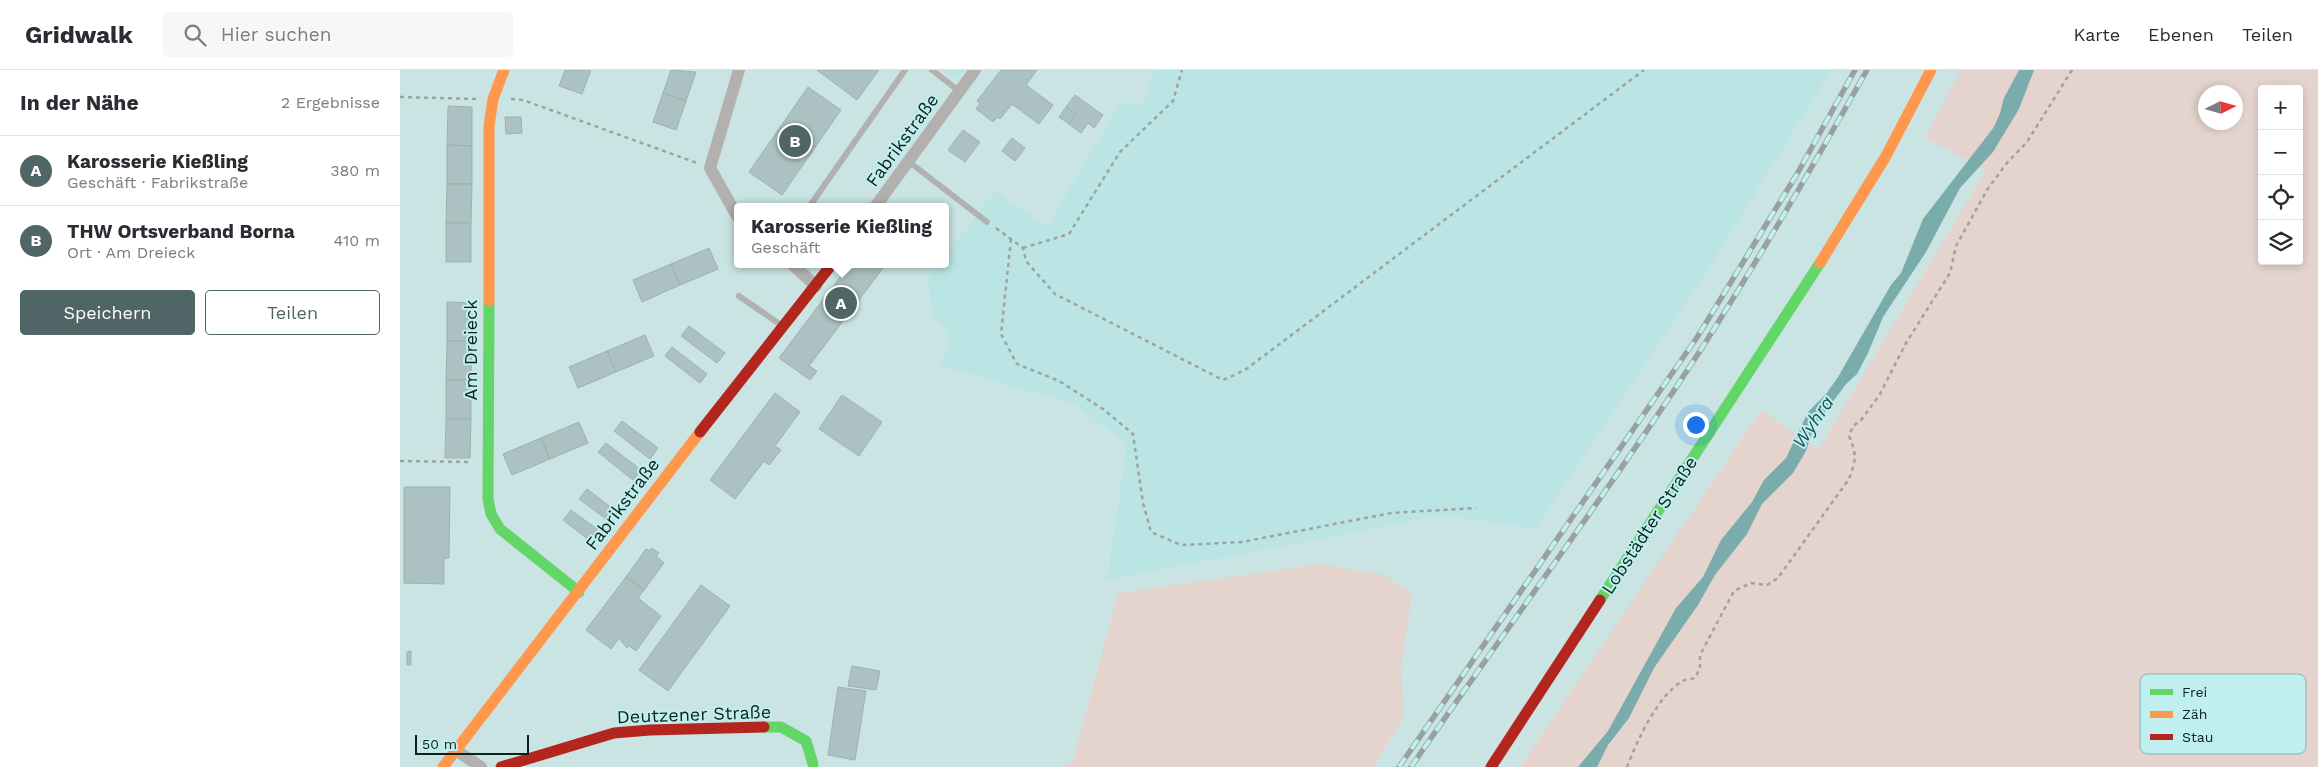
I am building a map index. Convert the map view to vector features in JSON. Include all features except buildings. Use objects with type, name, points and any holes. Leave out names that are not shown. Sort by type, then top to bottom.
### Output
[{"type":"street","name":"Am Dreieck","points":[[504,70],[493,99],[489,126],[487,462],[489,506],[491,514],[500,529],[578,592]]},
{"type":"street","points":[[734,211],[710,168],[739,70]]},
{"type":"street","name":"Fabrikstraße","points":[[878,203],[975,70]]},
{"type":"street","name":"Lobstädter Straße","points":[[1492,767],[1801,293],[1886,156],[1931,70]]},
{"type":"street","points":[[797,268],[816,286]]},
{"type":"street","name":"Fabrikstraße","points":[[443,767],[458,751],[668,472],[829,268]]},
{"type":"street","name":"Deutzener Straße","points":[[501,767],[614,733],[650,730],[780,728],[806,742],[813,764]]},
{"type":"street","points":[[458,751],[481,767]]},
{"type":"lane","points":[[812,203],[905,70]]},
{"type":"lane","points":[[932,70],[959,91]]},
{"type":"lane","points":[[908,161],[987,222]]},
{"type":"lane","points":[[739,296],[784,327]]},
{"type":"path","points":[[1023,248],[1069,234],[1120,152],[1173,101],[1182,70]]},
{"type":"path","points":[[987,222],[1023,248],[1026,261],[1055,294],[1223,380],[1245,370],[1644,70]]},
{"type":"path","points":[[1627,767],[1653,714],[1672,689],[1682,680],[1696,678],[1700,668],[1700,655],[1734,591],[1751,583],[1767,586],[1778,578],[1849,479],[1855,462],[1854,448],[1849,436],[1853,426],[1862,419],[1880,394],[1906,343],[1950,273],[1956,246],[1987,190],[2006,164],[2028,142],[2072,70]]},
{"type":"path","points":[[400,97],[523,100],[710,168]]},
{"type":"path","points":[[1011,239],[1002,334],[1017,364],[1059,381],[1103,409],[1133,434],[1142,503],[1151,532],[1181,545],[1242,542],[1390,513],[1476,508]]},
{"type":"path","points":[[400,461],[487,462]]},
{"type":"shaded area","points":[[943,70],[965,70],[957,80]]},
{"type":"shaded area","points":[[1155,70],[1831,70],[1722,247],[1536,529],[1444,515],[1107,580],[1127,444],[1076,405],[940,365],[951,333],[932,317],[928,279],[936,268],[949,268],[949,252],[995,191],[1047,227],[1121,102],[1142,106]]},
{"type":"shaded area","points":[[1961,70],[2318,70],[2318,767],[1520,767],[1761,410],[1819,449],[1986,170],[1925,138]]},
{"type":"shaded area","points":[[1320,564],[1384,575],[1412,593],[1401,669],[1404,718],[1373,767],[1063,767],[1073,761],[1118,593]]},
{"type":"water","name":"Wyhra","points":[[2019,70],[2034,70],[2019,109],[1993,152],[1960,188],[1926,252],[1883,317],[1857,374],[1846,384],[1814,427],[1806,451],[1793,473],[1762,504],[1747,534],[1715,575],[1698,605],[1654,668],[1629,718],[1608,745],[1597,767],[1578,767],[1608,731],[1676,608],[1703,577],[1721,540],[1752,502],[1764,480],[1786,458],[1808,412],[1826,394],[1838,377],[1891,285],[1901,273],[1923,219],[1994,127],[2004,98]]},
{"type":"railway","points":[[1399,767],[1698,336],[1797,174],[1855,70]]},
{"type":"railway","points":[[1411,767],[1598,502],[1707,340],[1789,206],[1867,70]]},
{"type":"traffic: fast","points":[[1600,600],[1820,263]]},
{"type":"traffic: fast","points":[[489,301],[488,499],[491,514],[500,529],[579,592]]},
{"type":"traffic: fast","points":[[764,727],[781,727],[806,741],[813,764]]},
{"type":"traffic: slow","points":[[489,301],[489,126],[493,99],[504,70]]},
{"type":"traffic: slow","points":[[1820,263],[1886,156],[1931,70]]},
{"type":"traffic: slow","points":[[443,767],[700,432]]},
{"type":"traffic: jam","points":[[700,432],[829,268]]},
{"type":"traffic: jam","points":[[1491,767],[1600,600]]},
{"type":"traffic: jam","points":[[501,767],[614,733],[650,730],[764,727]]},
{"type":"place","name":"THW Ortsverband Borna","points":[[795,141]]},
{"type":"place","name":"Karosserie Kießling","points":[[841,303]]}]
